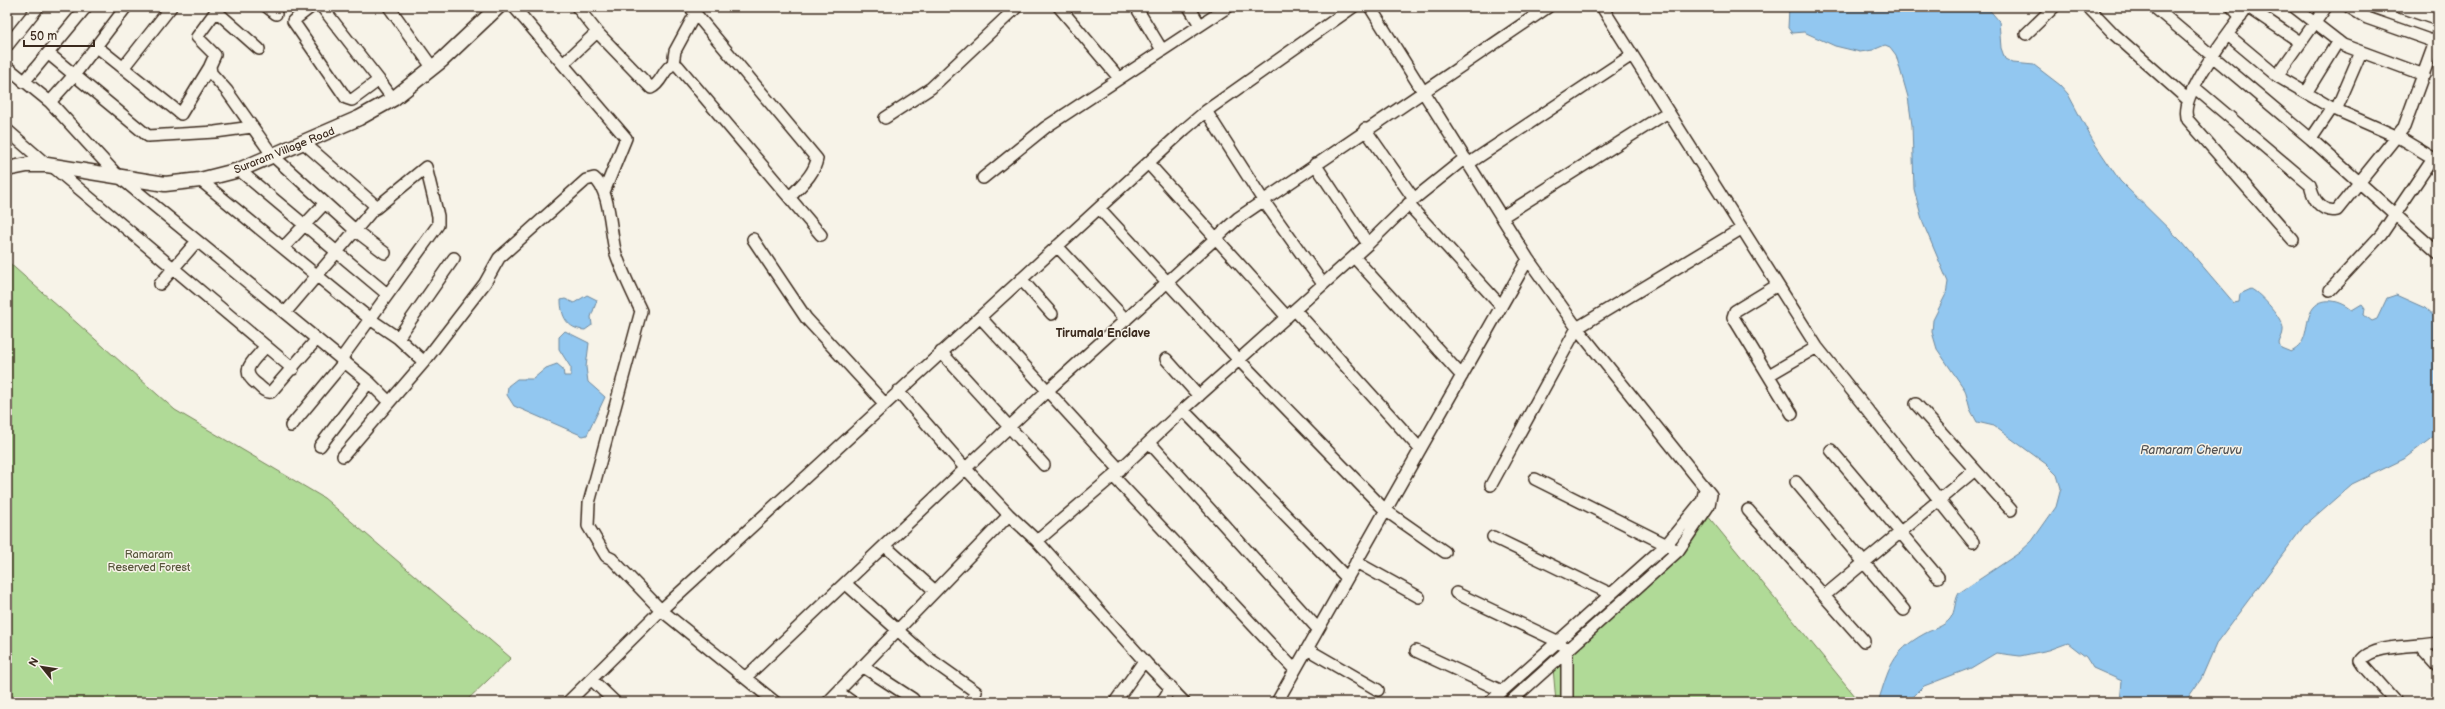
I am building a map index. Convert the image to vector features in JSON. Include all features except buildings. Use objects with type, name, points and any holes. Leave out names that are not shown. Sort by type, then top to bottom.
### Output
[{"type":"main road","name":"Suraram Village Road","points":[[7,169],[27,165],[50,166],[117,175],[165,184],[200,180],[239,170],[359,118],[393,99],[432,67],[498,7]]},
{"type":"street","points":[[7,46],[38,7]]},
{"type":"street","points":[[24,82],[49,54],[86,7]]},
{"type":"street","points":[[50,102],[75,74],[126,7]]},
{"type":"street","points":[[123,68],[171,7]]},
{"type":"street","points":[[267,7],[276,14]]},
{"type":"street","points":[[311,7],[293,21],[346,98],[352,100],[379,80]]},
{"type":"street","points":[[322,7],[393,99]]},
{"type":"street","points":[[389,7],[432,67]]},
{"type":"street","points":[[514,7],[626,138],[604,192]]},
{"type":"street","points":[[576,7],[597,32],[651,88],[657,85],[668,66],[673,64]]},
{"type":"street","points":[[885,118],[931,88],[1017,7]]},
{"type":"street","points":[[1059,7],[1119,78]]},
{"type":"street","points":[[1136,7],[1162,50]]},
{"type":"street","points":[[1189,7],[1200,25]]},
{"type":"street","points":[[983,178],[1046,127],[1228,7]]},
{"type":"street","points":[[568,702],[661,610],[884,403],[1206,111],[1353,7]]},
{"type":"street","points":[[1370,7],[1528,259],[1577,328],[1711,495],[1709,505],[1678,551],[1567,648],[1510,702]]},
{"type":"street","points":[[746,677],[1047,391],[1238,218],[1365,129],[1424,92],[1548,7]]},
{"type":"street","points":[[1602,7],[1776,286],[1817,348],[1973,542]]},
{"type":"street","points":[[2026,34],[2054,7]]},
{"type":"street","points":[[2088,7],[2115,35],[2187,99]]},
{"type":"street","points":[[2154,7],[2311,139],[2438,253]]},
{"type":"street","points":[[2232,7],[2241,17]]},
{"type":"street","points":[[2293,240],[2188,120],[2184,110],[2187,99],[2212,56],[2248,7],[2300,42]]},
{"type":"street","points":[[2294,7],[2315,21],[2343,46],[2424,75]]},
{"type":"street","points":[[2277,76],[2326,7]]},
{"type":"street","points":[[2194,87],[2310,185],[2313,197],[2322,207],[2337,210],[2398,138],[2404,127],[2437,38],[2367,18],[2349,7]]},
{"type":"street","points":[[2400,7],[2438,20]]},
{"type":"street","points":[[96,46],[181,114],[209,68],[215,55],[197,37],[218,9],[259,49]]},
{"type":"street","points":[[673,64],[675,51],[692,10],[817,158],[815,167],[808,178],[790,197]]},
{"type":"street","points":[[563,64],[597,32]]},
{"type":"street","points":[[2228,35],[2277,76],[2334,109],[2398,138],[2436,159],[2373,244],[2330,290]]},
{"type":"street","points":[[2306,93],[2338,41]]},
{"type":"street","points":[[2311,139],[2334,109],[2361,52]]},
{"type":"street","points":[[49,54],[148,136],[215,132],[252,127]]},
{"type":"street","points":[[1037,540],[1116,473],[1183,410],[1354,257],[1411,201],[1466,161],[1632,55]]},
{"type":"street","points":[[673,64],[678,66],[821,235]]},
{"type":"street","points":[[7,67],[50,102],[117,175],[369,382],[389,402]]},
{"type":"street","points":[[209,68],[273,156],[356,231],[385,253]]},
{"type":"street","points":[[1206,111],[1263,200],[1324,284]]},
{"type":"street","points":[[1502,217],[1668,112]]},
{"type":"street","points":[[1365,129],[1411,201],[1501,306]]},
{"type":"street","points":[[7,130],[293,369]]},
{"type":"street","points":[[304,143],[376,204],[376,208]]},
{"type":"street","points":[[1148,163],[1215,239],[1291,313],[1420,449]]},
{"type":"street","points":[[1315,164],[1368,244]]},
{"type":"street","points":[[285,313],[376,208],[426,167],[438,216],[438,225],[370,319],[342,361],[291,426]]},
{"type":"street","points":[[239,170],[388,294]]},
{"type":"street","points":[[343,456],[424,362],[485,283],[499,258],[586,180],[594,178],[598,181],[604,192],[616,253],[627,284],[641,311],[589,503],[588,526],[606,556],[612,559],[661,610],[746,677],[775,702]]},
{"type":"street","points":[[200,180],[370,319],[398,338],[424,362]]},
{"type":"street","points":[[283,248],[325,203]]},
{"type":"street","points":[[1099,208],[1239,360],[1385,510],[1446,552]]},
{"type":"street","points":[[1491,485],[1577,328],[1741,229]]},
{"type":"street","points":[[754,239],[806,318],[884,403]]},
{"type":"street","points":[[160,284],[197,240]]},
{"type":"street","points":[[1057,246],[1126,320]]},
{"type":"street","points":[[1354,257],[1462,376]]},
{"type":"street","points":[[398,338],[454,258]]},
{"type":"street","points":[[1277,702],[1528,259]]},
{"type":"street","points":[[1021,279],[1052,314]]},
{"type":"street","points":[[1776,286],[1735,311],[1733,317],[1792,414]]},
{"type":"street","points":[[980,317],[1047,391],[1116,473],[1295,670]]},
{"type":"street","points":[[266,346],[249,367],[248,378],[268,392],[272,392],[317,339]]},
{"type":"street","points":[[1769,375],[1817,348]]},
{"type":"street","points":[[941,352],[1044,465]]},
{"type":"street","points":[[1166,359],[1199,396]]},
{"type":"street","points":[[320,446],[369,382]]},
{"type":"street","points":[[898,391],[966,469],[1009,515],[1037,540],[1144,660],[1184,702]]},
{"type":"street","points":[[1916,404],[2011,510]]},
{"type":"street","points":[[1183,410],[1347,578]]},
{"type":"street","points":[[1149,442],[1318,629]]},
{"type":"street","points":[[1831,450],[1938,577]]},
{"type":"street","points":[[1824,596],[1938,499],[1975,470]]},
{"type":"street","points":[[1535,479],[1678,551]]},
{"type":"street","points":[[1796,482],[1904,610]]},
{"type":"street","points":[[1490,702],[1666,545],[1702,501],[1705,489]]},
{"type":"street","points":[[1748,510],[1864,641]]},
{"type":"street","points":[[828,702],[1009,515]]},
{"type":"street","points":[[1493,537],[1611,594]]},
{"type":"street","points":[[885,546],[935,591]]},
{"type":"street","points":[[1356,562],[1419,598]]},
{"type":"street","points":[[845,583],[931,660],[976,692],[970,702]]},
{"type":"street","points":[[1456,593],[1557,641],[1567,648]]},
{"type":"street","points":[[2396,702],[2361,661],[2365,655],[2379,649],[2438,643]]},
{"type":"street","points":[[2420,646],[2438,666]]},
{"type":"street","points":[[1307,648],[1378,690]]},
{"type":"street","points":[[1567,648],[1567,702]]},
{"type":"street","points":[[1416,651],[1502,691]]},
{"type":"street","points":[[1114,702],[1144,660]]},
{"type":"street","points":[[862,666],[913,700]]},
{"type":"street","points":[[591,679],[615,702]]},
{"type":"street","points":[[1162,702],[1171,687]]},
{"type":"street","points":[[838,692],[852,702]]},
{"type":"green space","name":"Ramaram Reserved Forest","points":[[7,261],[175,410],[324,498],[511,658],[465,702],[7,702]]},
{"type":"green space","points":[[1707,515],[1860,702],[1556,702],[1551,645]]},
{"type":"water","name":"Ramaram Cheruvu","points":[[1789,7],[1987,7],[1999,21],[2001,48],[2005,59],[2013,63],[2034,65],[2060,85],[2068,94],[2093,141],[2120,181],[2182,242],[2234,303],[2239,302],[2240,294],[2251,289],[2271,307],[2283,326],[2283,332],[2279,343],[2281,348],[2291,352],[2300,345],[2305,336],[2308,320],[2313,308],[2323,301],[2335,301],[2352,310],[2362,304],[2365,308],[2364,315],[2372,321],[2377,319],[2387,298],[2396,295],[2425,308],[2438,320],[2438,433],[2404,459],[2352,484],[2304,526],[2217,642],[2201,679],[2185,702],[2120,702],[2122,681],[2093,668],[2086,657],[2068,643],[2049,650],[2020,656],[1996,653],[1971,668],[1924,686],[1908,702],[1878,702],[1885,680],[1893,662],[1898,655],[1913,641],[1941,626],[1950,619],[1959,593],[2019,553],[2032,541],[2056,507],[2061,488],[2057,475],[2046,464],[1994,426],[1977,422],[1970,409],[1965,390],[1937,349],[1932,332],[1933,320],[1946,294],[1948,282],[1923,223],[1914,189],[1912,125],[1908,97],[1896,55],[1890,47],[1885,45],[1873,50],[1860,52],[1835,46],[1804,32],[1792,33],[1788,28]]},
{"type":"water","points":[[587,295],[597,300],[591,317],[592,325],[585,330],[574,327],[566,321],[562,311],[561,300],[565,299],[574,303]]},
{"type":"water","points":[[565,331],[589,343],[586,367],[588,382],[605,397],[587,435],[583,436],[514,406],[507,395],[508,386],[517,379],[533,379],[546,368],[557,364],[563,369],[564,376],[571,376],[571,368],[559,349],[559,337]]},
{"type":"district","name":"Tirumala Enclave","points":[[1103,333]]}]
